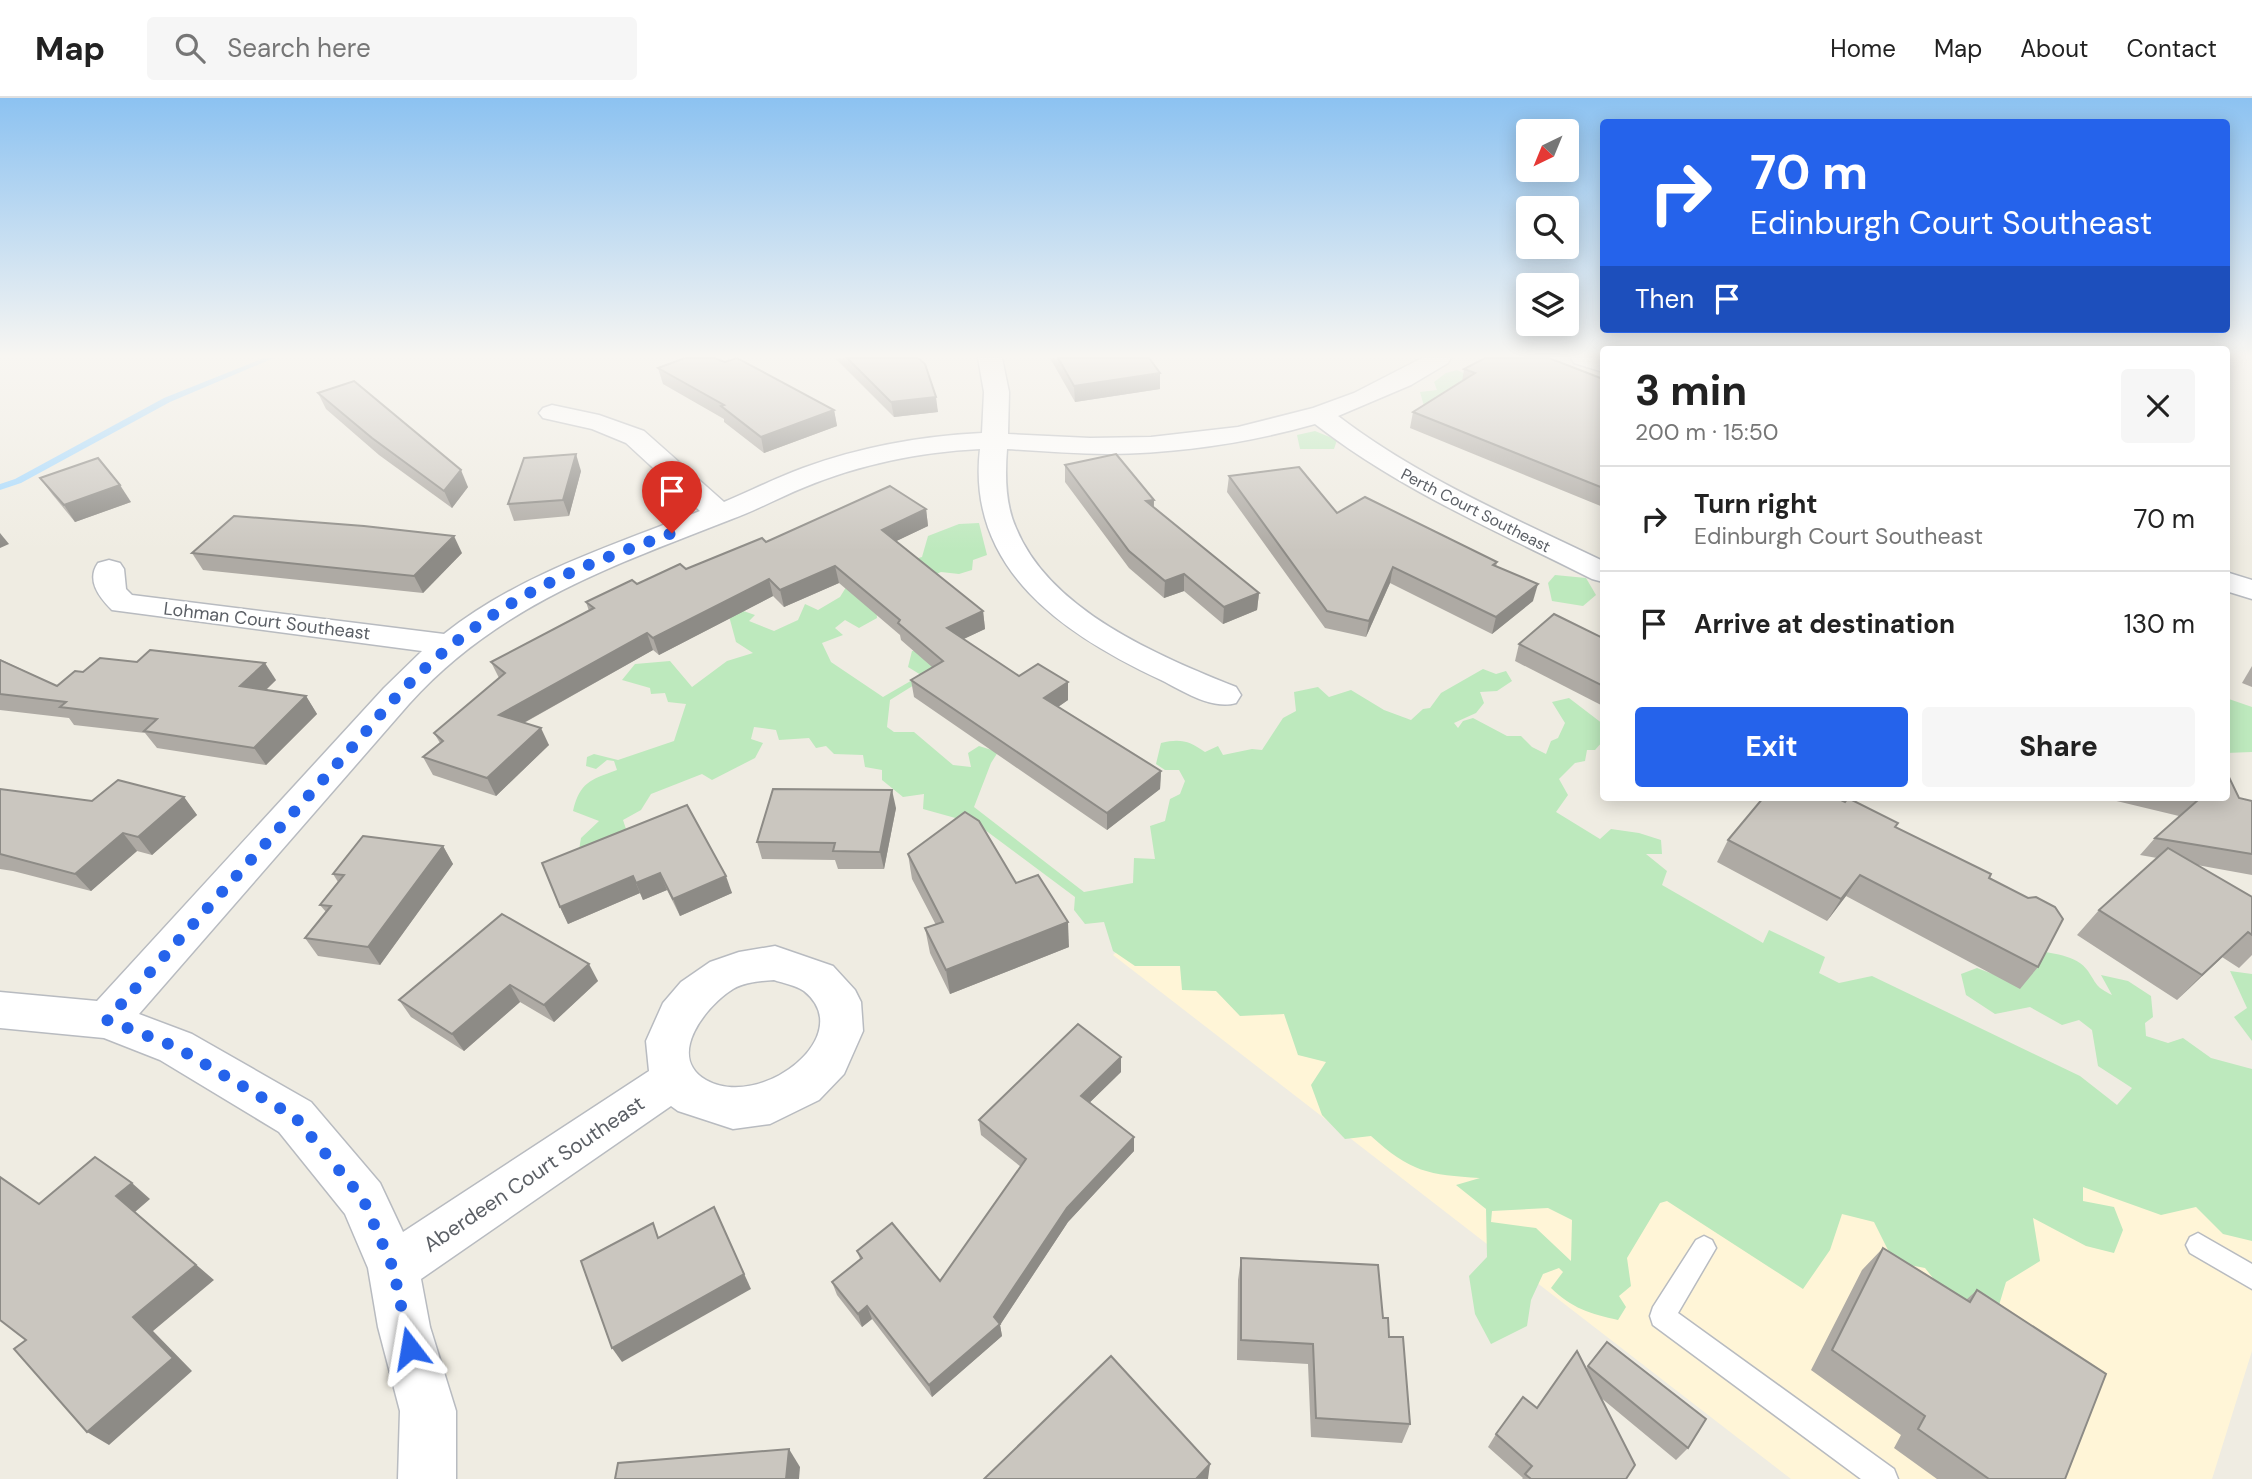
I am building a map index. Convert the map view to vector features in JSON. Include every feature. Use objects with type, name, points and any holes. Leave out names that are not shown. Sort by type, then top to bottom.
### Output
[{"type":"street","points":[[592,422],[635,437],[720,514]]},
{"type":"street","points":[[997,422],[992,470],[993,493],[1002,529],[1023,565],[1055,602],[1100,636],[1157,668],[1224,695]]},
{"type":"street","points":[[107,1020],[396,696],[451,645],[491,615],[551,581],[794,482],[878,455],[922,447],[997,441],[1076,446],[1179,442],[1292,422]]},
{"type":"street","name":"Perth Court Southeast","points":[[1329,422],[1359,448],[1409,477],[1600,572]]},
{"type":"street","name":"Lohman Court Southeast","points":[[109,569],[111,592],[123,603],[451,645]]},
{"type":"street","points":[[2230,582],[2252,590]]},
{"type":"street","points":[[0,1010],[107,1020],[176,1047],[295,1117],[363,1199],[393,1268],[404,1327],[428,1411],[427,1479]]},
{"type":"street","name":"Aberdeen Court Southeast","points":[[393,1268],[675,1079]]},
{"type":"lane","points":[[2198,1245],[2252,1277]]},
{"type":"lane","points":[[1704,1248],[1662,1316],[1884,1479]]},
{"type":"shaded area","points":[[1380,734],[2252,1231],[2252,1351],[2212,1479],[1791,1479],[1113,955]]},
{"type":"green space","points":[[1315,431],[1337,440],[1334,449],[1300,449],[1297,435]]},
{"type":"green space","points":[[979,523],[987,555],[973,560],[972,570],[959,574],[941,572],[906,587],[875,594],[877,618],[859,628],[845,620],[835,628],[843,635],[822,643],[831,662],[883,697],[921,675],[908,667],[912,651],[949,651],[927,677],[890,700],[887,727],[894,732],[914,732],[953,765],[971,767],[968,753],[979,746],[998,752],[974,807],[1084,892],[1133,883],[1134,858],[1155,859],[1150,826],[1165,821],[1170,799],[1180,794],[1185,781],[1179,770],[1165,770],[1156,764],[1161,743],[1184,742],[1205,752],[1218,746],[1223,755],[1252,749],[1262,750],[1283,718],[1296,711],[1294,692],[1318,687],[1329,697],[1351,690],[1384,710],[1411,720],[1423,709],[1430,708],[1441,693],[1483,669],[1496,674],[1506,671],[1512,681],[1497,691],[1480,692],[1484,703],[1476,713],[1454,723],[1458,728],[1463,721],[1473,718],[1507,736],[1521,736],[1532,747],[1546,754],[1551,741],[1558,738],[1565,723],[1552,702],[1569,698],[1600,722],[1600,744],[1595,750],[1587,750],[1585,761],[1575,763],[1559,779],[1568,795],[1556,812],[1600,839],[1611,829],[1639,833],[1661,840],[1662,854],[1646,854],[1667,871],[1662,885],[1763,943],[1769,930],[1825,957],[1819,973],[1839,983],[1872,976],[2080,1076],[2117,1105],[2132,1088],[2098,1066],[2092,1030],[2079,1020],[2062,1025],[2030,1007],[1995,1014],[1966,995],[1961,974],[1977,968],[2014,982],[2031,951],[2054,954],[2077,961],[2102,990],[2112,995],[2101,975],[2128,981],[2151,996],[2153,1017],[2145,1023],[2146,1036],[2168,1043],[2183,1038],[2211,1058],[2252,1069],[2252,1241],[2223,1234],[2196,1207],[2161,1215],[2083,1187],[2083,1201],[2114,1207],[2123,1230],[2114,1253],[2086,1246],[2033,1218],[2040,1261],[2006,1282],[1996,1315],[1952,1302],[1925,1268],[1894,1262],[1874,1222],[1842,1214],[1830,1250],[1803,1289],[1667,1201],[1660,1203],[1627,1258],[1631,1286],[1619,1296],[1626,1307],[1618,1320],[1582,1309],[1566,1301],[1551,1288],[1563,1272],[1559,1268],[1543,1274],[1531,1300],[1527,1326],[1491,1344],[1475,1314],[1469,1276],[1487,1257],[1486,1209],[1456,1185],[1480,1178],[1433,1173],[1421,1169],[1397,1157],[1371,1136],[1345,1139],[1322,1115],[1311,1085],[1326,1062],[1298,1055],[1284,1014],[1240,1016],[1216,991],[1182,990],[1180,966],[1135,966],[1113,951],[1104,922],[1085,924],[1074,910],[1075,897],[977,824],[923,809],[924,794],[903,797],[882,780],[882,770],[865,767],[863,755],[834,754],[826,746],[816,748],[809,738],[779,740],[776,730],[754,727],[751,739],[763,743],[755,758],[712,780],[702,774],[651,794],[641,810],[623,820],[626,829],[620,845],[579,850],[581,838],[599,821],[573,811],[579,794],[588,783],[617,770],[614,761],[607,760],[596,769],[586,766],[587,757],[594,754],[618,760],[674,741],[686,704],[668,702],[665,693],[651,694],[650,688],[622,680],[635,664],[670,661],[692,687],[727,661],[753,653],[736,642],[726,605],[755,615],[749,621],[774,631],[798,620],[805,604],[818,610],[840,597],[853,576],[922,557],[928,536],[959,524]],"holes":[[[1548,1208],[1572,1220],[1571,1261],[1536,1228],[1491,1222],[1492,1211]]]},
{"type":"green space","points":[[1555,575],[1586,578],[1596,595],[1583,606],[1552,601],[1548,583]]},
{"type":"green space","points":[[2230,699],[2252,707],[2252,752],[2230,753]]},
{"type":"green space","points":[[2230,971],[2252,974],[2252,1041],[2234,1017],[2247,1008]]},
{"type":"building","points":[[353,422],[404,422],[461,470],[444,491]]},
{"type":"building","points":[[742,422],[800,422],[761,437]]},
{"type":"building","points":[[1439,422],[1600,422],[1600,487]]},
{"type":"building","points":[[576,454],[563,500],[508,504],[524,458]]},
{"type":"building","points":[[1116,454],[1154,500],[1146,501],[1259,593],[1224,607],[1184,574],[1165,581],[1129,551],[1065,465]]},
{"type":"building","points":[[98,458],[120,485],[64,505],[40,478]]},
{"type":"building","points":[[1299,467],[1337,513],[1365,497],[1497,562],[1493,565],[1538,584],[1496,617],[1393,567],[1369,621],[1327,611],[1229,476]]},
{"type":"building","points":[[890,486],[926,509],[882,530],[983,611],[947,628],[1019,676],[1038,664],[1068,682],[1044,698],[1161,771],[1107,813],[911,680],[943,661],[898,623],[900,620],[835,566],[780,590],[769,579],[653,638],[647,633],[499,715],[541,728],[487,778],[423,757],[443,741],[434,733],[505,673],[491,662],[594,608],[586,602],[632,580],[637,584],[680,564],[686,569],[762,538],[766,542]]},
{"type":"building","points":[[234,516],[454,536],[414,576],[192,553]]},
{"type":"building","points":[[1554,614],[1600,637],[1600,684],[1519,644]]},
{"type":"building","points":[[150,650],[265,663],[240,686],[306,696],[254,748],[144,731],[157,719],[60,707],[66,702],[0,694],[0,660],[57,686],[75,671],[83,672],[100,658],[137,662]]},
{"type":"building","points":[[2230,779],[2239,798],[2252,801],[2252,854],[2155,838],[2197,801],[2230,801]]},
{"type":"building","points":[[118,780],[184,797],[138,837],[123,833],[75,874],[0,854],[0,789],[92,801]]},
{"type":"building","points":[[773,789],[892,790],[880,852],[833,851],[835,843],[757,842]]},
{"type":"building","points":[[1760,801],[1854,801],[1898,823],[1895,827],[1991,874],[1989,878],[2028,898],[2036,897],[2055,907],[2063,919],[2038,967],[1860,875],[1841,899],[1728,840]]},
{"type":"building","points":[[687,805],[726,876],[673,899],[660,873],[636,883],[633,876],[560,907],[542,863]]},
{"type":"building","points":[[965,812],[979,821],[1016,883],[1038,875],[1068,922],[946,970],[925,928],[943,922],[908,854]]},
{"type":"building","points":[[363,836],[443,846],[368,947],[305,938],[331,906],[320,905],[344,875],[333,874]]},
{"type":"building","points":[[2168,848],[2252,897],[2252,935],[2248,932],[2202,975],[2099,910]]},
{"type":"building","points":[[502,914],[589,964],[544,1005],[510,985],[452,1034],[399,1000]]},
{"type":"building","points":[[1078,1024],[1121,1057],[1081,1096],[1134,1137],[1067,1208],[994,1317],[1000,1324],[929,1385],[867,1306],[858,1314],[832,1282],[862,1258],[857,1251],[892,1223],[940,1281],[1026,1159],[979,1120]]},
{"type":"building","points":[[95,1157],[132,1183],[116,1196],[196,1265],[133,1317],[173,1358],[87,1432],[14,1349],[26,1340],[0,1320],[0,1177],[39,1204]]},
{"type":"building","points":[[714,1207],[744,1274],[612,1348],[581,1261],[653,1223],[658,1238]]},
{"type":"building","points":[[1883,1248],[1970,1302],[1977,1290],[2106,1374],[2065,1479],[1989,1479],[1918,1429],[1925,1416],[1832,1350]]},
{"type":"building","points":[[1241,1258],[1378,1265],[1383,1318],[1388,1318],[1389,1337],[1403,1337],[1410,1424],[1316,1418],[1313,1344],[1241,1340]]},
{"type":"building","points":[[1607,1342],[1706,1419],[1688,1448],[1588,1366]]},
{"type":"building","points":[[1577,1351],[1635,1465],[1626,1479],[1531,1479],[1525,1474],[1532,1466],[1496,1434],[1523,1397],[1537,1408]]},
{"type":"building","points":[[1111,1356],[1210,1464],[1196,1479],[984,1479]]},
{"type":"building","points":[[789,1449],[786,1479],[615,1479],[618,1463]]},
{"type":"waterway","points":[[0,487],[18,481],[126,422]]},
{"type":"route","points":[[410,1348],[393,1268],[363,1199],[295,1117],[176,1047],[107,1020],[396,696],[432,660],[491,615],[551,581],[672,533]]}]
